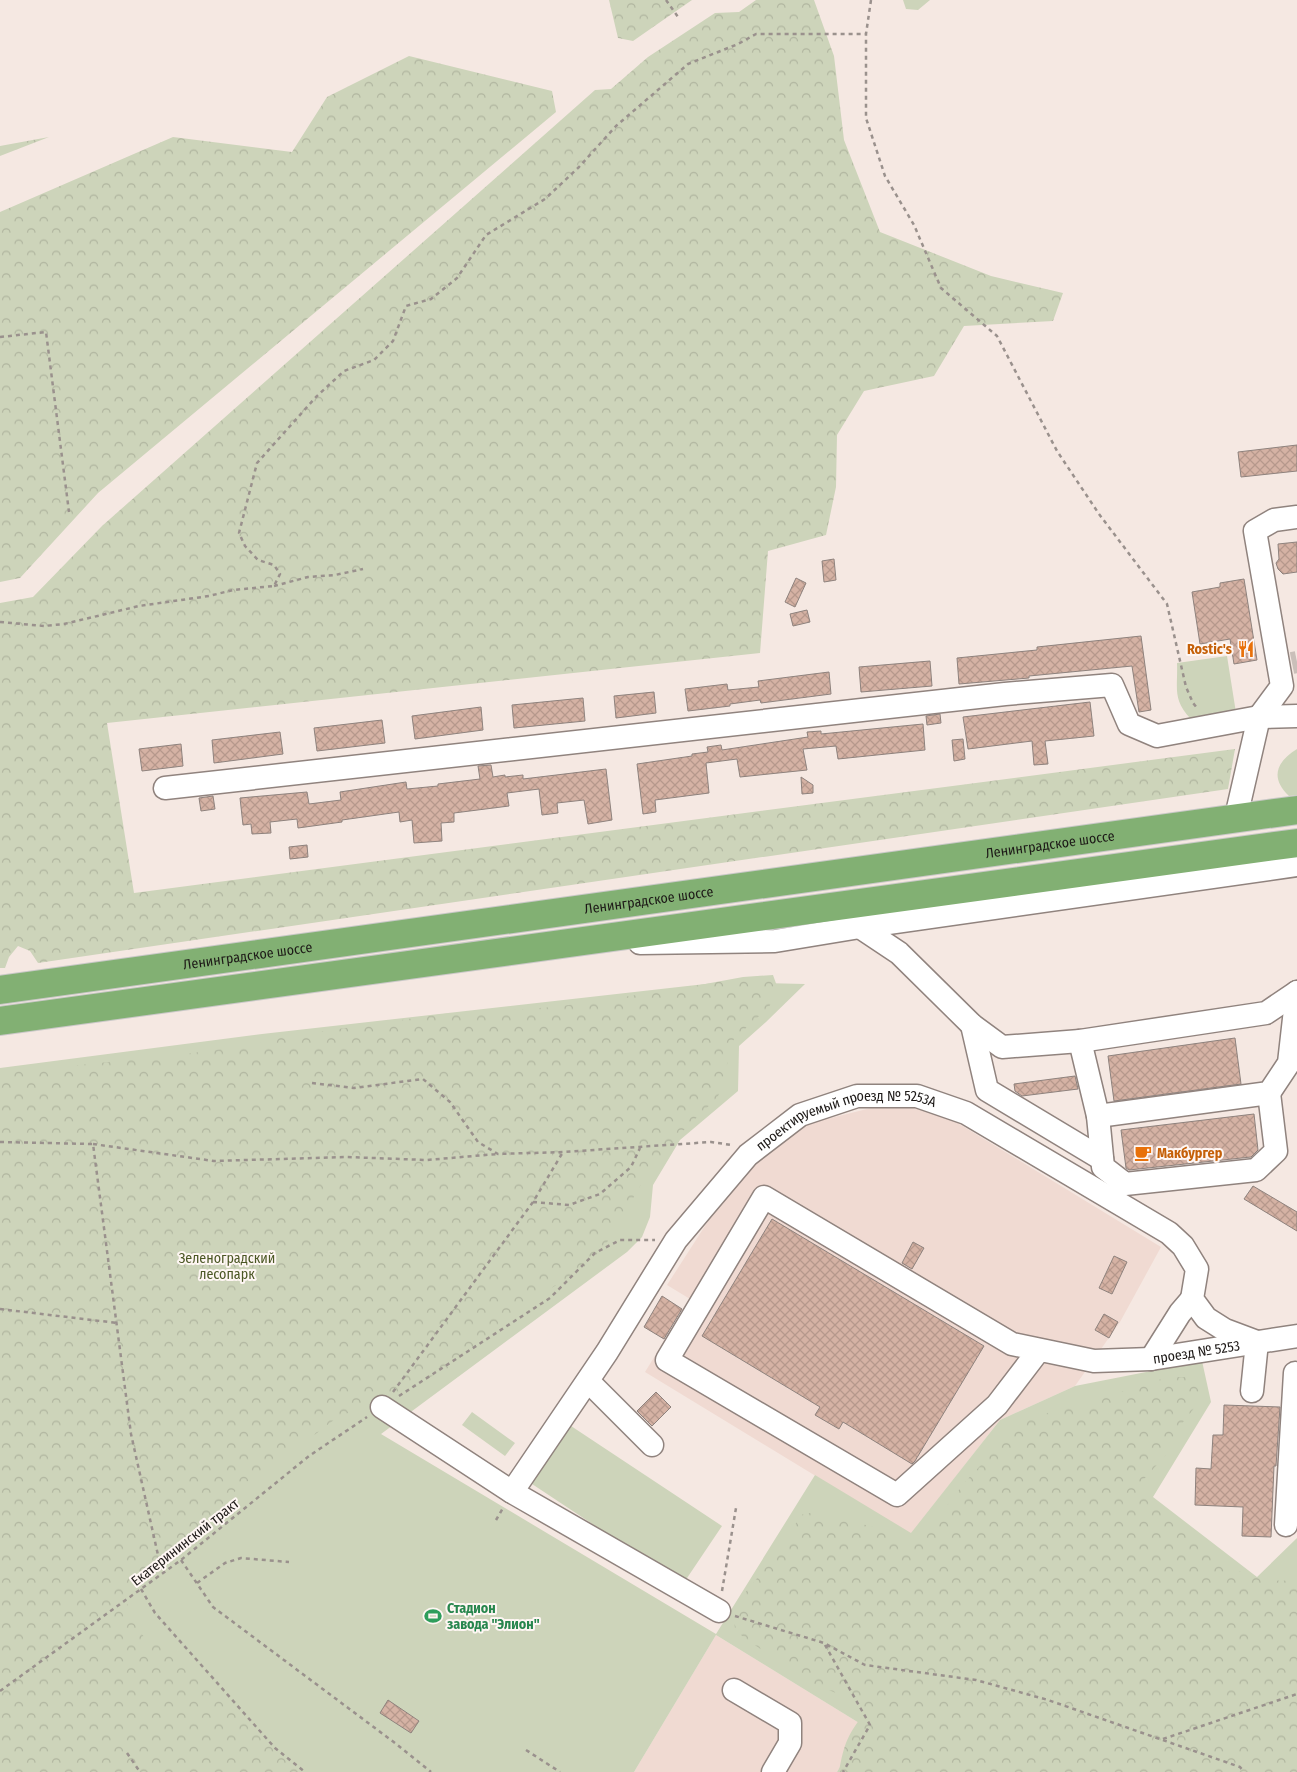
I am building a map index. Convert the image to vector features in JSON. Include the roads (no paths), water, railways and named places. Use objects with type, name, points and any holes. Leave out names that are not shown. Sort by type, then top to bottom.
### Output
[{"type":"highway","name":"Ленинградское шоссе","points":[[0,990],[1297,810]]},
{"type":"highway","points":[[0,1022],[1297,843]]},
{"type":"street","points":[[1236,817],[1259,717],[1282,686],[1285,664],[1255,531],[1274,520],[1297,517]]},
{"type":"street","points":[[165,788],[995,695],[1112,685],[1128,724],[1157,736],[1259,717],[1297,716]]},
{"type":"street","points":[[566,945],[775,941],[860,927],[1297,865]]},
{"type":"street","points":[[860,927],[899,953],[972,1025],[1002,1047],[1080,1041],[1266,1013],[1297,992]]},
{"type":"street","points":[[1080,1041],[1098,1116],[1103,1167],[1125,1184],[1256,1170],[1276,1151],[1269,1093],[1289,1063],[1297,992]]},
{"type":"street","points":[[972,1025],[987,1090],[1102,1159]]},
{"type":"street","points":[[1098,1116],[1269,1093]]},
{"type":"street","name":"проектируемый проезд № 5253А","points":[[512,1492],[588,1381],[676,1240],[748,1155],[800,1115],[857,1096],[917,1096],[966,1113],[1168,1233],[1183,1246],[1197,1269],[1192,1299]]},
{"type":"street","name":"проезд № 5253","points":[[1039,1350],[996,1405],[897,1495],[667,1360],[764,1197],[1012,1344],[1094,1361],[1151,1359],[1290,1337]]},
{"type":"street","points":[[1151,1359],[1180,1313],[1192,1299],[1206,1318],[1225,1330],[1257,1342],[1252,1392]]},
{"type":"street","points":[[1286,1525],[1296,1374],[1287,1365],[1290,1337]]},
{"type":"street","points":[[588,1381],[652,1446]]},
{"type":"street","points":[[382,1407],[512,1492],[719,1611]]},
{"type":"street","points":[[734,1690],[790,1723],[790,1743],[773,1772]]},
{"type":"tunnel","points":[[1292,663],[1297,662]]},
{"type":"place","name":"Rostic's","points":[[1246,649]]},
{"type":"place","name":"Макбургер","points":[[1143,1153]]},
{"type":"place","name":"Стадион завода \"Элион\"","points":[[433,1616]]},
{"type":"park label","name":"Зеленоградский лесопарк","points":[[227,1266]]}]
